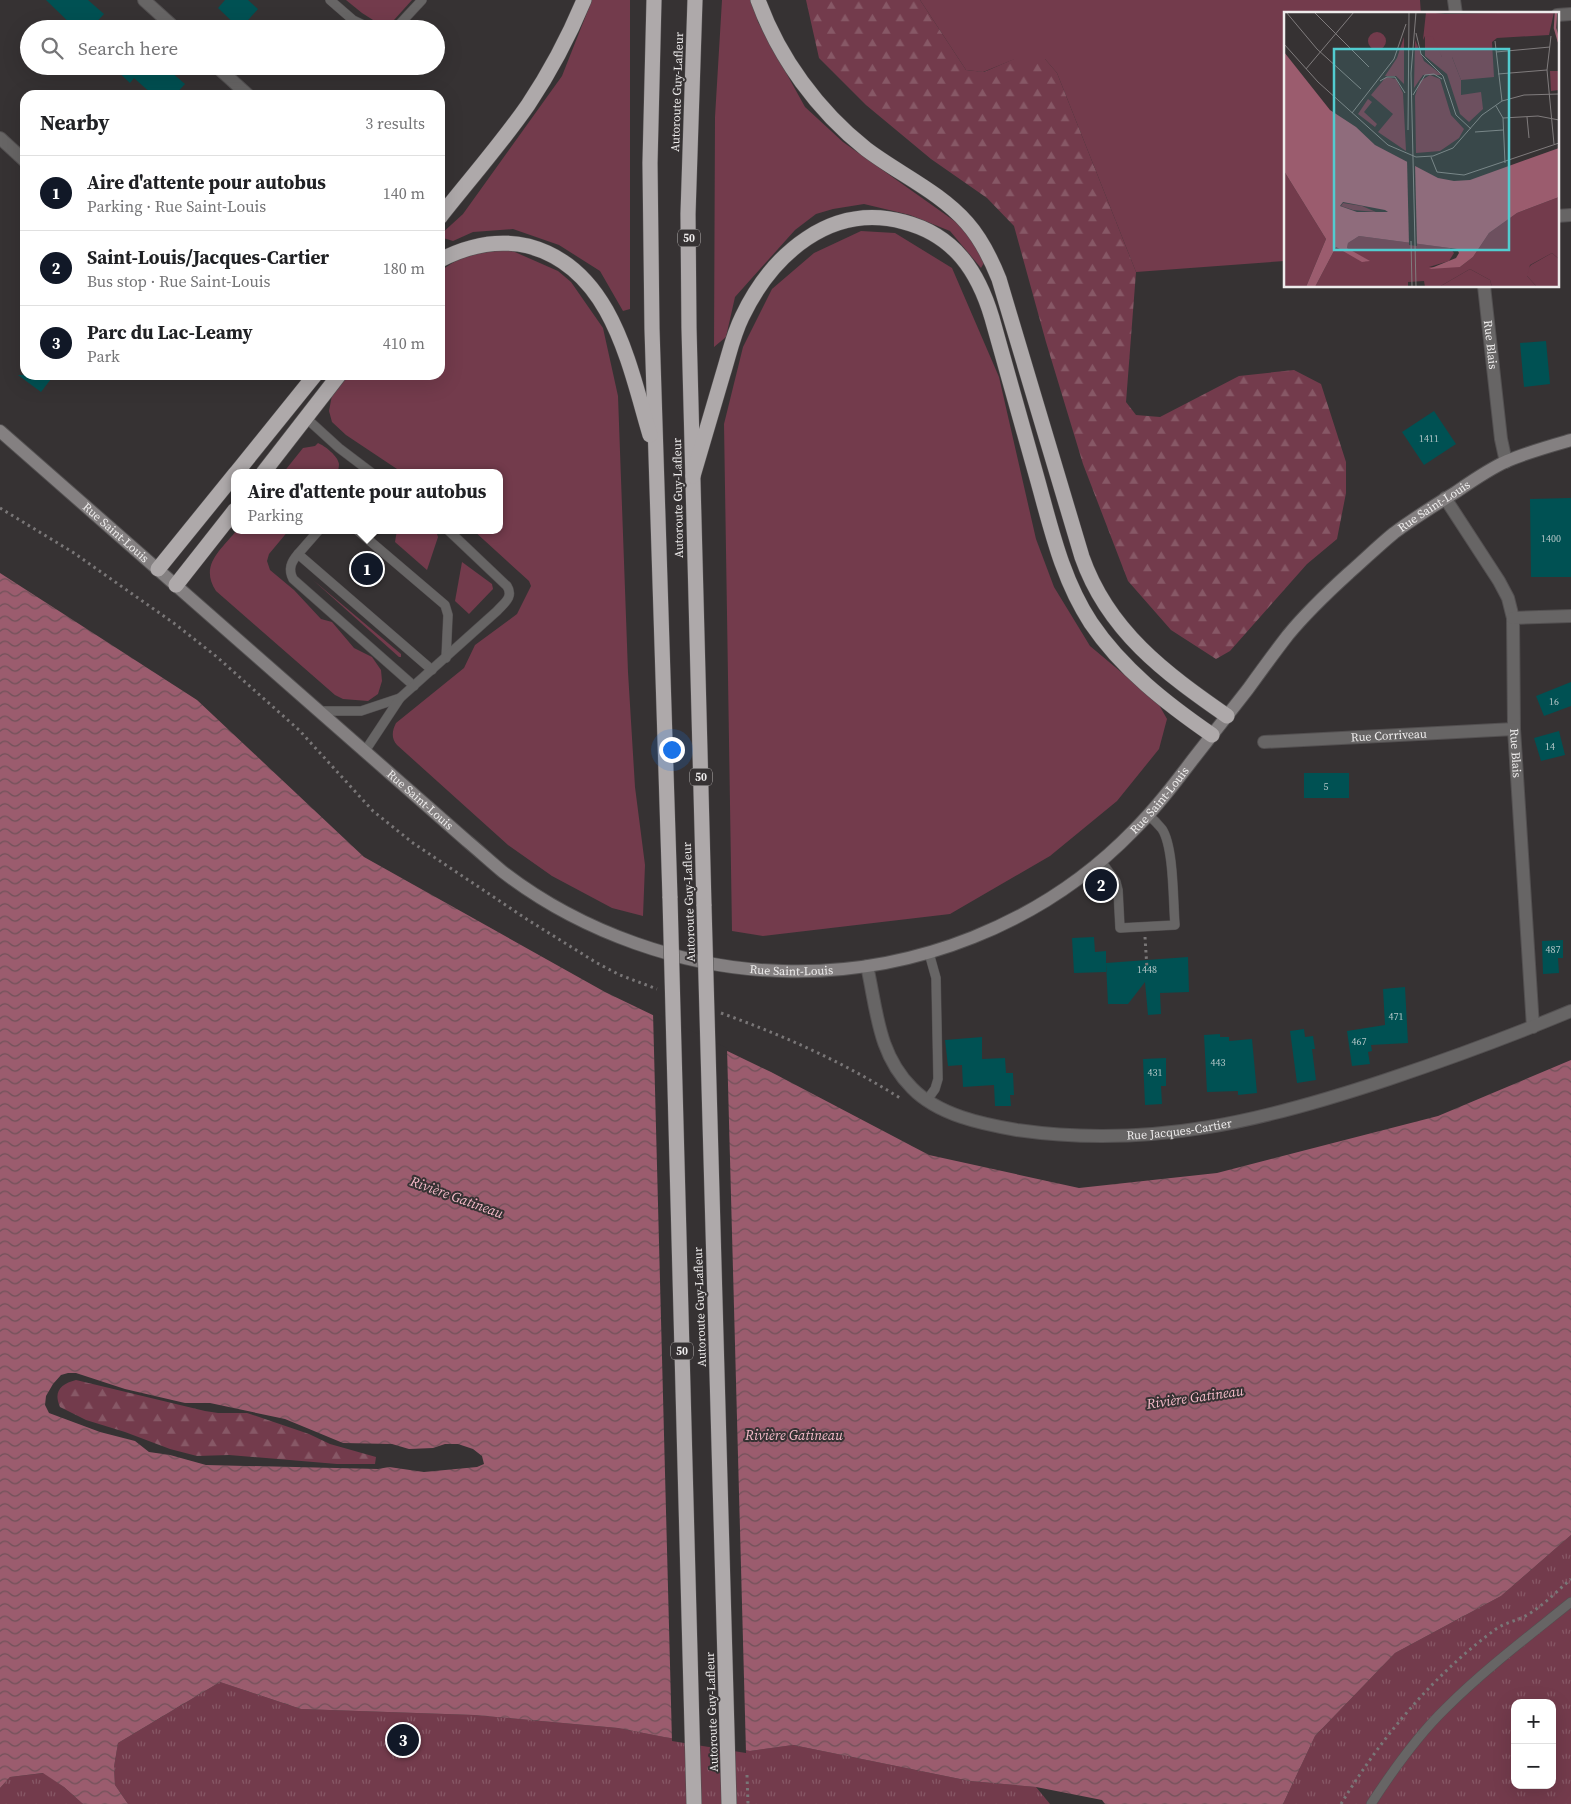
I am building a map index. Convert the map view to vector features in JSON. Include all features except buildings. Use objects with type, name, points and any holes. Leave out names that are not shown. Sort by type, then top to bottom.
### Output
[{"type":"highway","points":[[445,211],[528,104],[549,70],[584,0]]},
{"type":"highway","name":"Autoroute Guy-Lafleur","points":[[654,0],[650,172],[656,455],[670,898],[694,1804]]},
{"type":"highway","name":"Autoroute Guy-Lafleur","points":[[695,0],[688,214],[704,906],[729,1804]]},
{"type":"highway","points":[[758,0],[787,60],[824,109],[867,150],[955,210],[978,237],[992,263],[1004,294],[1082,557],[1096,591],[1112,615],[1138,646],[1166,672],[1227,716]]},
{"type":"highway","points":[[693,476],[736,332],[746,309],[760,286],[781,261],[812,234],[832,225],[854,219],[898,220],[933,233],[950,245],[963,258],[984,292],[1056,545],[1077,600],[1101,637],[1125,665],[1166,701],[1212,735]]},
{"type":"highway","points":[[445,258],[477,246],[503,243],[514,244],[537,248],[576,271],[592,288],[611,319],[624,350],[656,455]]},
{"type":"highway","points":[[239,469],[311,380]]},
{"type":"highway","points":[[266,469],[335,380]]},
{"type":"highway","points":[[158,569],[231,479]]},
{"type":"highway","points":[[176,585],[231,514]]},
{"type":"main road","name":"Rue Saint-Louis","points":[[0,431],[504,872],[545,900],[609,932],[660,950],[730,967],[796,972],[891,963],[929,953],[972,938],[1014,918],[1064,889],[1101,861],[1148,815],[1227,716],[1288,635],[1331,589],[1394,534],[1445,498],[1506,462],[1571,440]]},
{"type":"street","points":[[144,0],[166,20]]},
{"type":"street","points":[[1558,16],[1571,14]]},
{"type":"street","points":[[226,75],[242,90]]},
{"type":"street","points":[[0,138],[20,156]]},
{"type":"street","points":[[1558,216],[1571,214]]},
{"type":"street","name":"Rue Blais","points":[[1484,288],[1501,439],[1506,462]]},
{"type":"street","name":"Rue Blais","points":[[1445,498],[1499,581],[1508,598],[1513,618],[1514,729],[1533,1027]]},
{"type":"street","points":[[1513,618],[1571,616]]},
{"type":"street","name":"Rue Corriveau","points":[[1264,742],[1514,729]]},
{"type":"street","name":"Rue Jacques-Cartier","points":[[867,966],[880,1033],[887,1054],[903,1078],[917,1093],[958,1116],[990,1126],[1040,1133],[1103,1137],[1170,1133],[1235,1123],[1296,1108],[1452,1058],[1571,1011]]},
{"type":"lane","points":[[330,0],[353,20]]},
{"type":"lane","points":[[403,20],[422,0]]},
{"type":"lane","points":[[305,417],[339,448],[366,469]]},
{"type":"lane","points":[[315,534],[290,566],[290,573],[293,579],[414,686]]},
{"type":"lane","points":[[363,534],[445,605],[448,615],[446,658]]},
{"type":"lane","points":[[365,751],[400,698],[446,658],[508,599],[510,593],[507,586],[452,534]]},
{"type":"lane","points":[[298,554],[432,670]]},
{"type":"lane","points":[[320,711],[361,710],[400,698]]},
{"type":"lane","points":[[1101,861],[1116,882],[1120,928],[1175,925],[1167,842],[1162,829],[1148,815]]},
{"type":"lane","points":[[927,1100],[936,1089],[938,1079],[936,978],[929,953]]},
{"type":"lane","points":[[1371,1804],[1416,1743],[1445,1709],[1490,1668],[1571,1602]]},
{"type":"path","points":[[1144,927],[1146,969]]},
{"type":"path","points":[[1341,1804],[1388,1736],[1424,1694],[1502,1625],[1531,1612],[1571,1579]]},
{"type":"path","points":[[747,1775],[748,1804]]},
{"type":"green space","points":[[346,0],[412,0],[394,20],[373,20]]},
{"type":"green space","points":[[592,0],[630,0],[630,309],[623,311],[600,271],[559,245],[513,229],[473,232],[453,241],[445,239],[445,230],[463,214],[562,76]]},
{"type":"green space","points":[[722,0],[752,0],[758,22],[805,107],[843,142],[970,232],[985,261],[981,268],[950,231],[910,215],[864,204],[816,214],[795,230],[735,297],[726,337],[714,347],[715,117]]},
{"type":"green space","points":[[806,0],[920,0],[966,70],[984,72],[1014,59],[1045,59],[1057,73],[1136,272],[1126,402],[1136,415],[1160,417],[1239,376],[1294,370],[1321,384],[1346,462],[1346,493],[1337,539],[1307,564],[1230,651],[1216,659],[1171,630],[1128,581],[1083,464],[1046,342],[1014,226],[987,198],[931,159],[866,105],[819,58]]},
{"type":"green space","points":[[920,0],[1420,0],[1421,12],[1284,12],[1284,261],[1136,272],[1057,73],[1045,59],[1015,59],[983,72],[966,70]]},
{"type":"green space","points":[[861,231],[895,233],[952,268],[999,377],[1036,539],[1054,587],[1090,646],[1158,703],[1167,719],[1159,749],[1117,801],[1050,856],[950,914],[763,936],[732,931],[724,424],[743,347],[772,289],[814,253]]},
{"type":"green space","points":[[508,249],[558,271],[571,282],[603,328],[618,396],[628,672],[635,787],[645,865],[643,916],[612,908],[552,876],[508,845],[397,745],[393,737],[396,723],[464,668],[475,645],[517,614],[531,586],[529,581],[477,534],[503,534],[503,469],[397,469],[346,435],[332,422],[329,411],[332,395],[342,380],[445,380],[445,268],[468,253]]},
{"type":"green space","points":[[318,443],[334,455],[339,464],[338,469],[286,469],[303,448],[315,446]]},
{"type":"green space","points":[[234,534],[286,534],[269,554],[267,561],[270,570],[294,590],[321,619],[332,622],[354,648],[372,657],[381,670],[382,681],[378,694],[368,701],[343,699],[335,695],[216,591],[211,582],[210,573],[214,558]]},
{"type":"green space","points":[[396,534],[437,534],[438,537],[427,570],[395,542]]},
{"type":"green space","points":[[462,562],[492,584],[493,589],[469,614],[455,601]]},
{"type":"green space","points":[[313,580],[401,654],[401,657],[399,657]]},
{"type":"green space","points":[[76,1380],[205,1411],[247,1413],[309,1434],[330,1444],[376,1457],[375,1464],[337,1464],[229,1455],[197,1456],[170,1449],[86,1420],[60,1407],[57,1397],[58,1392],[62,1386]]},
{"type":"green space","points":[[1571,1535],[1571,1804],[1283,1804],[1315,1736],[1395,1653],[1501,1596]]},
{"type":"green space","points":[[220,1682],[301,1709],[474,1715],[618,1728],[750,1751],[793,1745],[970,1781],[1036,1787],[1050,1804],[128,1804],[115,1785],[114,1767],[118,1743]]},
{"type":"green space","points":[[44,1773],[83,1804],[0,1804],[0,1788],[10,1777]]},
{"type":"water","name":"Rivière Gatineau","points":[[0,573],[197,700],[364,857],[605,992],[771,1072],[929,1155],[1079,1188],[1217,1173],[1438,1116],[1571,1060],[1571,1535],[1501,1596],[1395,1653],[1315,1736],[1283,1804],[1105,1804],[1102,1800],[1036,1787],[970,1781],[793,1745],[750,1751],[618,1728],[474,1715],[301,1709],[220,1682],[118,1743],[114,1767],[115,1785],[128,1804],[83,1804],[64,1787],[43,1773],[10,1777],[0,1788]],"holes":[[[76,1373],[125,1389],[185,1403],[210,1403],[285,1419],[343,1443],[392,1444],[409,1449],[458,1444],[473,1449],[482,1456],[484,1464],[477,1467],[424,1472],[389,1467],[378,1469],[206,1465],[170,1455],[149,1452],[135,1441],[100,1432],[49,1413],[45,1405],[46,1396],[53,1384],[61,1375]]]},
{"type":"pier","points":[[653,1012],[727,1048],[746,1753],[672,1741]]},
{"type":"place","name":"Aire d'attente pour autobus","points":[[367,569]]},
{"type":"place","name":"Saint-Louis/Jacques-Cartier","points":[[1101,885]]},
{"type":"place","name":"Parc du Lac-Leamy","points":[[403,1740]]}]
